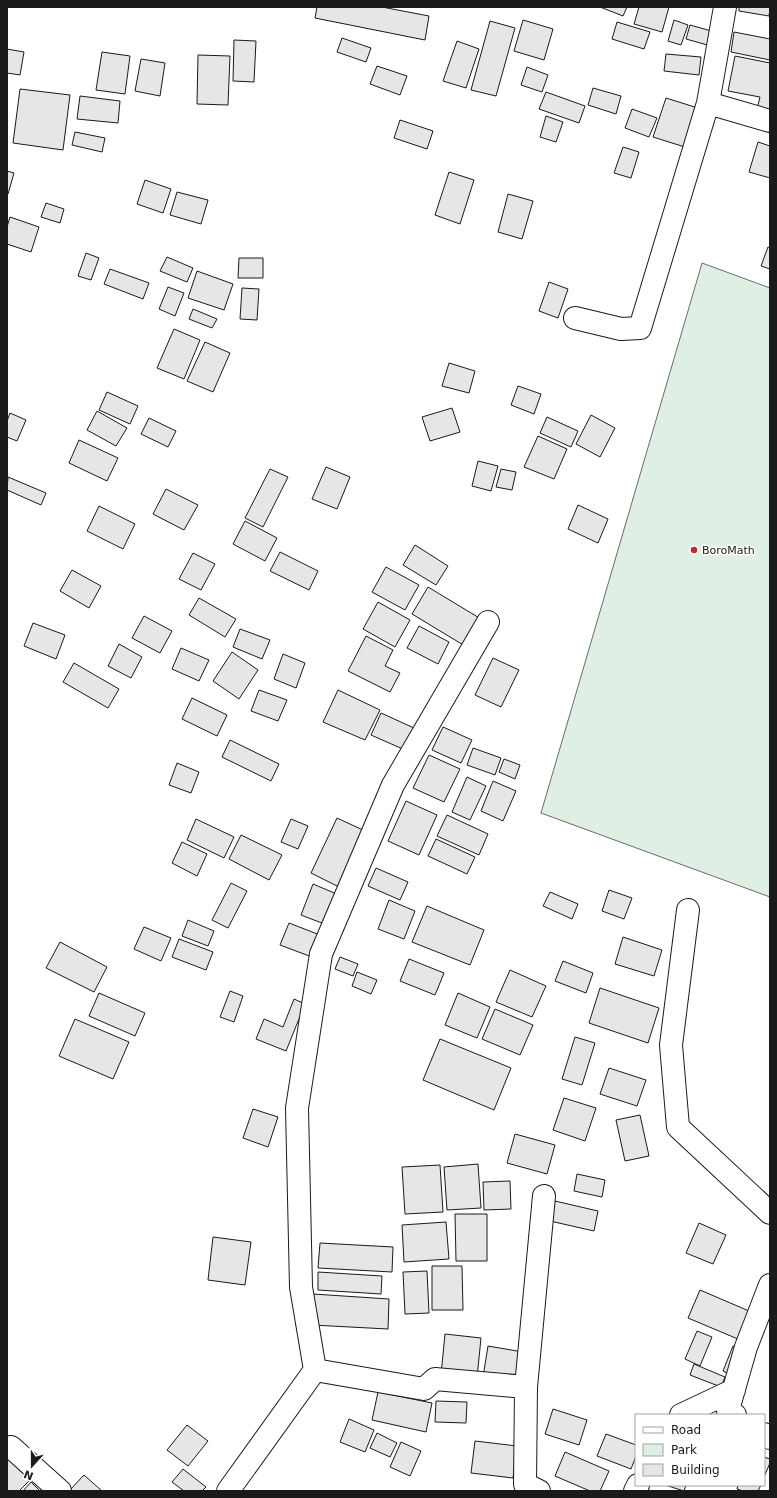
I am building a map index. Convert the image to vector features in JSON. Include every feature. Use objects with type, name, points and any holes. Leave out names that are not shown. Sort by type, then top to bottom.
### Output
[{"type":"street","points":[[575,318],[621,329],[640,328],[708,103],[725,7]]},
{"type":"street","points":[[708,103],[770,121]]},
{"type":"street","points":[[228,1491],[315,1370],[301,1287],[297,1108],[321,954],[393,786],[488,622]]},
{"type":"street","points":[[688,910],[671,1045],[678,1127],[770,1213]]},
{"type":"street","points":[[539,1491],[525,1484],[526,1387],[544,1196]]},
{"type":"street","points":[[734,1414],[728,1410],[746,1347],[770,1285]]},
{"type":"street","points":[[315,1370],[424,1389],[435,1379],[526,1387]]},
{"type":"street","points":[[684,1414],[734,1390]]},
{"type":"street","points":[[11,1447],[60,1491]]},
{"type":"green space","name":"BoroMath","points":[[702,263],[770,288],[770,897],[541,813]]},
{"type":"building","points":[[317,7],[382,7],[429,16],[425,40],[315,18]]},
{"type":"building","points":[[600,7],[627,7],[623,16]]},
{"type":"building","points":[[639,7],[669,7],[662,32],[634,24]]},
{"type":"building","points":[[739,7],[770,7],[769,16],[739,11]]},
{"type":"building","points":[[523,20],[553,29],[544,60],[514,51]]},
{"type":"building","points":[[674,20],[688,25],[681,45],[668,41]]},
{"type":"building","points":[[490,21],[515,28],[496,96],[471,90]]},
{"type":"building","points":[[617,22],[650,32],[644,49],[612,39]]},
{"type":"building","points":[[690,25],[715,32],[711,46],[686,39]]},
{"type":"building","points":[[734,32],[770,39],[770,60],[731,52]]},
{"type":"building","points":[[342,38],[371,48],[366,62],[337,52]]},
{"type":"building","points":[[234,40],[256,41],[254,82],[233,81]]},
{"type":"building","points":[[457,41],[479,49],[466,88],[443,81]]},
{"type":"building","points":[[7,49],[24,52],[20,75],[7,73]]},
{"type":"building","points":[[102,52],[130,56],[125,94],[96,90]]},
{"type":"building","points":[[666,54],[701,57],[699,75],[664,71]]},
{"type":"building","points":[[198,55],[230,56],[228,105],[197,104]]},
{"type":"building","points":[[735,56],[770,63],[770,112],[757,109],[760,97],[728,91]]},
{"type":"building","points":[[141,59],[165,63],[160,96],[135,91]]},
{"type":"building","points":[[377,66],[407,76],[400,95],[370,84]]},
{"type":"building","points":[[527,67],[548,75],[542,92],[521,85]]},
{"type":"building","points":[[593,88],[621,96],[616,114],[588,105]]},
{"type":"building","points":[[20,89],[70,95],[63,150],[13,143]]},
{"type":"building","points":[[546,92],[585,106],[579,123],[539,109]]},
{"type":"building","points":[[80,96],[120,101],[118,123],[77,119]]},
{"type":"building","points":[[666,98],[701,109],[688,148],[653,137]]},
{"type":"building","points":[[632,109],[657,118],[649,137],[625,128]]},
{"type":"building","points":[[546,116],[563,122],[556,142],[540,137]]},
{"type":"building","points":[[400,120],[433,131],[427,149],[394,138]]},
{"type":"building","points":[[75,132],[105,138],[102,152],[72,145]]},
{"type":"building","points":[[758,142],[770,146],[770,178],[749,172]]},
{"type":"building","points":[[623,147],[639,152],[631,178],[614,173]]},
{"type":"building","points":[[7,171],[14,173],[8,194],[7,194]]},
{"type":"building","points":[[449,172],[474,180],[460,224],[435,215]]},
{"type":"building","points":[[145,180],[171,189],[163,213],[137,204]]},
{"type":"building","points":[[177,192],[208,200],[201,224],[170,215]]},
{"type":"building","points":[[508,194],[533,201],[522,239],[498,232]]},
{"type":"building","points":[[46,203],[64,209],[60,223],[41,217]]},
{"type":"building","points":[[10,217],[39,227],[31,252],[7,244],[7,227]]},
{"type":"building","points":[[768,247],[770,248],[770,269],[761,266]]},
{"type":"building","points":[[86,253],[99,258],[91,280],[78,276]]},
{"type":"building","points":[[167,257],[193,268],[187,282],[160,271]]},
{"type":"building","points":[[239,258],[263,258],[263,278],[238,278]]},
{"type":"building","points":[[110,269],[149,283],[143,299],[104,284]]},
{"type":"building","points":[[197,271],[233,284],[224,310],[188,298]]},
{"type":"building","points":[[549,282],[568,289],[558,318],[539,311]]},
{"type":"building","points":[[168,287],[184,293],[175,316],[159,309]]},
{"type":"building","points":[[242,288],[259,289],[257,320],[240,319]]},
{"type":"building","points":[[193,309],[217,319],[212,328],[189,319]]},
{"type":"building","points":[[174,329],[200,340],[184,379],[157,368]]},
{"type":"building","points":[[205,342],[230,353],[213,392],[187,381]]},
{"type":"building","points":[[449,363],[475,371],[469,393],[442,386]]},
{"type":"building","points":[[518,386],[541,394],[534,414],[511,405]]},
{"type":"building","points":[[107,392],[138,406],[130,424],[99,410]]},
{"type":"building","points":[[452,408],[460,432],[430,441],[422,417]]},
{"type":"building","points":[[97,411],[127,428],[116,446],[87,430]]},
{"type":"building","points":[[10,413],[26,420],[17,441],[7,437],[7,421]]},
{"type":"building","points":[[591,415],[615,428],[600,457],[576,444]]},
{"type":"building","points":[[547,417],[578,431],[571,447],[540,433]]},
{"type":"building","points":[[149,418],[176,431],[168,447],[141,434]]},
{"type":"building","points":[[538,436],[567,449],[554,479],[524,467]]},
{"type":"building","points":[[79,440],[118,458],[107,481],[69,463]]},
{"type":"building","points":[[478,461],[498,466],[491,491],[472,486]]},
{"type":"building","points":[[326,467],[350,477],[337,509],[312,499]]},
{"type":"building","points":[[270,469],[288,477],[263,527],[245,518]]},
{"type":"building","points":[[501,469],[516,472],[512,490],[496,487]]},
{"type":"building","points":[[8,477],[46,493],[41,505],[7,490]]},
{"type":"building","points":[[166,489],[198,505],[184,530],[153,514]]},
{"type":"building","points":[[578,505],[608,519],[598,543],[568,529]]},
{"type":"building","points":[[99,506],[135,524],[123,549],[87,531]]},
{"type":"building","points":[[245,521],[277,538],[265,561],[233,544]]},
{"type":"building","points":[[415,545],[448,566],[436,585],[403,565]]},
{"type":"building","points":[[280,552],[318,571],[309,590],[270,571]]},
{"type":"building","points":[[193,553],[215,564],[201,590],[179,579]]},
{"type":"building","points":[[386,567],[419,585],[405,610],[372,592]]},
{"type":"building","points":[[72,570],[101,586],[89,608],[60,591]]},
{"type":"building","points":[[428,587],[481,619],[465,646],[412,614]]},
{"type":"building","points":[[199,598],[236,619],[225,637],[189,615]]},
{"type":"building","points":[[378,602],[410,620],[395,647],[363,629]]},
{"type":"building","points":[[144,616],[172,631],[160,653],[132,638]]},
{"type":"building","points":[[33,623],[65,635],[56,659],[24,646]]},
{"type":"building","points":[[419,626],[449,642],[438,664],[407,648]]},
{"type":"building","points":[[240,629],[270,640],[262,659],[233,647]]},
{"type":"building","points":[[366,636],[393,650],[385,666],[400,673],[390,692],[348,671]]},
{"type":"building","points":[[119,644],[142,657],[131,678],[108,666]]},
{"type":"building","points":[[181,648],[209,660],[199,681],[172,669]]},
{"type":"building","points":[[232,652],[258,670],[239,699],[213,681]]},
{"type":"building","points":[[283,654],[305,663],[296,688],[274,679]]},
{"type":"building","points":[[493,658],[519,670],[501,707],[475,695]]},
{"type":"building","points":[[74,663],[119,689],[108,708],[63,682]]},
{"type":"building","points":[[259,690],[287,700],[278,721],[251,711]]},
{"type":"building","points":[[338,690],[380,710],[365,740],[323,722]]},
{"type":"building","points":[[192,698],[227,715],[217,736],[182,719]]},
{"type":"building","points":[[381,713],[414,728],[405,750],[371,735]]},
{"type":"building","points":[[443,727],[472,740],[461,763],[432,750]]},
{"type":"building","points":[[230,740],[279,764],[271,781],[222,757]]},
{"type":"building","points":[[473,748],[501,758],[495,775],[467,765]]},
{"type":"building","points":[[429,755],[460,769],[444,802],[413,788]]},
{"type":"building","points":[[504,759],[520,765],[515,779],[499,772]]},
{"type":"building","points":[[177,763],[199,772],[191,793],[169,785]]},
{"type":"building","points":[[467,777],[486,786],[470,820],[452,812]]},
{"type":"building","points":[[493,781],[516,791],[503,821],[481,811]]},
{"type":"building","points":[[406,801],[437,815],[419,855],[388,841]]},
{"type":"building","points":[[447,815],[488,834],[479,855],[437,836]]},
{"type":"building","points":[[337,818],[365,831],[339,887],[311,873]]},
{"type":"building","points":[[196,819],[234,837],[224,858],[187,840]]},
{"type":"building","points":[[291,819],[308,826],[298,849],[281,842]]},
{"type":"building","points":[[241,835],[282,855],[269,880],[229,859]]},
{"type":"building","points":[[436,839],[475,857],[467,874],[428,856]]},
{"type":"building","points":[[182,842],[207,854],[197,876],[172,863]]},
{"type":"building","points":[[376,868],[408,882],[400,900],[368,886]]},
{"type":"building","points":[[231,883],[247,891],[228,928],[212,920]]},
{"type":"building","points":[[313,884],[339,895],[327,925],[301,915]]},
{"type":"building","points":[[609,890],[632,898],[624,919],[602,911]]},
{"type":"building","points":[[550,892],[578,904],[572,919],[543,906]]},
{"type":"building","points":[[389,900],[415,911],[404,939],[378,929]]},
{"type":"building","points":[[427,906],[484,930],[470,965],[412,942]]},
{"type":"building","points":[[188,920],[214,931],[208,946],[182,936]]},
{"type":"building","points":[[289,923],[320,935],[312,957],[280,945]]},
{"type":"building","points":[[144,927],[171,938],[161,961],[134,949]]},
{"type":"building","points":[[623,937],[662,950],[654,976],[615,964]]},
{"type":"building","points":[[179,939],[213,952],[206,970],[172,957]]},
{"type":"building","points":[[60,942],[107,967],[94,992],[46,968]]},
{"type":"building","points":[[340,957],[358,964],[353,976],[335,969]]},
{"type":"building","points":[[409,959],[444,973],[435,995],[400,981]]},
{"type":"building","points":[[563,961],[593,973],[586,993],[555,981]]},
{"type":"building","points":[[510,970],[546,986],[532,1017],[496,1002]]},
{"type":"building","points":[[357,972],[377,980],[371,994],[352,986]]},
{"type":"building","points":[[600,988],[659,1008],[648,1043],[589,1023]]},
{"type":"building","points":[[230,991],[243,996],[234,1022],[220,1017]]},
{"type":"building","points":[[99,993],[145,1013],[135,1036],[89,1016]]},
{"type":"building","points":[[458,993],[490,1007],[477,1038],[445,1025]]},
{"type":"building","points":[[294,999],[305,1004],[286,1051],[256,1039],[264,1019],[283,1027]]},
{"type":"building","points":[[495,1009],[533,1025],[520,1055],[482,1039]]},
{"type":"building","points":[[75,1019],[129,1042],[113,1079],[59,1056]]},
{"type":"building","points":[[575,1037],[595,1043],[582,1085],[562,1079]]},
{"type":"building","points":[[440,1039],[511,1068],[494,1110],[423,1080]]},
{"type":"building","points":[[609,1068],[646,1080],[637,1106],[600,1094]]},
{"type":"building","points":[[564,1098],[596,1108],[585,1141],[553,1130]]},
{"type":"building","points":[[253,1109],[278,1117],[268,1147],[243,1138]]},
{"type":"building","points":[[640,1115],[649,1156],[625,1161],[616,1120]]},
{"type":"building","points":[[515,1134],[555,1145],[547,1174],[507,1163]]},
{"type":"building","points":[[478,1164],[481,1208],[447,1210],[444,1167]]},
{"type":"building","points":[[440,1165],[443,1212],[405,1214],[402,1167]]},
{"type":"building","points":[[577,1174],[605,1180],[602,1197],[574,1191]]},
{"type":"building","points":[[510,1181],[511,1209],[484,1210],[483,1182]]},
{"type":"building","points":[[555,1201],[598,1211],[594,1231],[550,1221]]},
{"type":"building","points":[[455,1214],[487,1214],[487,1261],[456,1261]]},
{"type":"building","points":[[446,1222],[449,1259],[404,1262],[402,1225]]},
{"type":"building","points":[[699,1223],[726,1235],[713,1264],[686,1253]]},
{"type":"building","points":[[213,1237],[251,1242],[245,1285],[208,1280]]},
{"type":"building","points":[[320,1243],[393,1247],[392,1272],[318,1268]]},
{"type":"building","points":[[432,1266],[462,1266],[463,1310],[432,1310]]},
{"type":"building","points":[[427,1271],[429,1313],[405,1314],[403,1272]]},
{"type":"building","points":[[318,1272],[382,1276],[381,1294],[318,1290]]},
{"type":"building","points":[[700,1290],[756,1314],[745,1342],[688,1318]]},
{"type":"building","points":[[313,1294],[389,1299],[388,1329],[312,1325]]},
{"type":"building","points":[[697,1331],[712,1337],[700,1366],[685,1359]]},
{"type":"building","points":[[445,1334],[481,1338],[477,1378],[441,1375]]},
{"type":"building","points":[[488,1346],[523,1352],[519,1383],[483,1377]]},
{"type":"building","points":[[733,1346],[743,1350],[733,1376],[723,1371]]},
{"type":"building","points":[[694,1364],[725,1377],[721,1387],[690,1375]]},
{"type":"building","points":[[378,1392],[432,1403],[426,1432],[372,1420]]},
{"type":"building","points":[[436,1401],[467,1402],[466,1423],[435,1422]]},
{"type":"building","points":[[553,1409],[587,1420],[579,1445],[545,1434]]},
{"type":"building","points":[[349,1419],[374,1430],[365,1452],[340,1442]]},
{"type":"building","points":[[187,1425],[208,1441],[188,1466],[167,1450]]},
{"type":"building","points":[[377,1433],[397,1443],[390,1457],[370,1448]]},
{"type":"building","points":[[606,1434],[635,1445],[635,1459],[631,1469],[597,1456]]},
{"type":"building","points":[[475,1441],[517,1446],[513,1478],[471,1473]]},
{"type":"building","points":[[401,1442],[421,1451],[410,1476],[390,1467]]},
{"type":"building","points":[[565,1452],[609,1471],[600,1491],[590,1491],[555,1476]]},
{"type":"building","points":[[765,1457],[770,1459],[770,1463],[765,1475]]},
{"type":"building","points":[[7,1458],[30,1480],[19,1491],[7,1491]]},
{"type":"building","points":[[183,1469],[206,1487],[202,1491],[184,1491],[172,1482]]},
{"type":"building","points":[[84,1475],[102,1491],[69,1491]]},
{"type":"building","points":[[31,1482],[40,1491],[23,1491]]},
{"type":"building","points":[[668,1486],[686,1486],[684,1491]]},
{"type":"building","points":[[738,1486],[760,1486],[758,1491],[743,1491],[737,1489]]},
{"type":"place","name":"BoroMath","points":[[694,550]]}]
